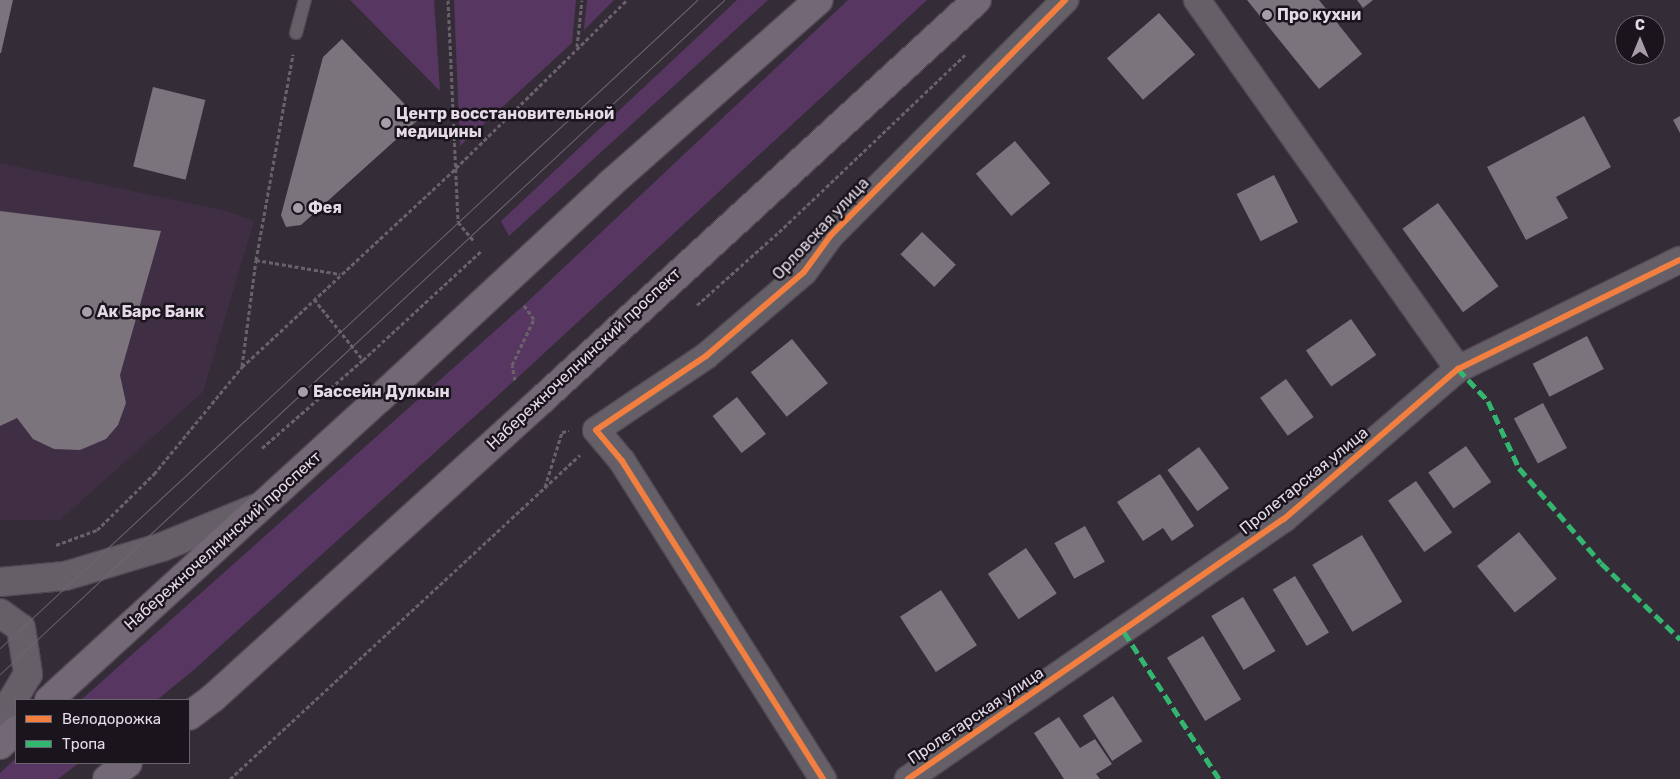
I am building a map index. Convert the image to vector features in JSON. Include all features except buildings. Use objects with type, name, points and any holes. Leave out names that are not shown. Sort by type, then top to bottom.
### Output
[{"type":"main road","name":"Набережночелнинский проспект","points":[[50,699],[610,184],[820,0]]},
{"type":"main road","name":"Набережночелнинский проспект","points":[[190,715],[222,690],[977,0]]},
{"type":"main road","points":[[0,745],[15,731]]},
{"type":"main road","points":[[107,779],[127,764]]},
{"type":"street","name":"Орловская улица","points":[[596,430],[706,356],[804,272],[831,235],[1065,0]]},
{"type":"street","points":[[1197,0],[1458,369]]},
{"type":"street","name":"Пролетарская улица","points":[[908,779],[1284,519],[1458,369],[1680,260]]},
{"type":"street","points":[[596,430],[622,461],[823,779]]},
{"type":"street","points":[[0,582],[66,576],[82,572],[162,547],[262,506]]},
{"type":"street","points":[[0,613],[21,628],[28,674],[0,721]]},
{"type":"lane","points":[[296,33],[305,0]]},
{"type":"path","points":[[448,0],[458,222],[475,242]]},
{"type":"path","points":[[577,48],[582,0]]},
{"type":"path","points":[[54,546],[97,530],[154,474],[242,367],[456,168],[627,0]]},
{"type":"path","points":[[242,367],[256,260],[296,33]]},
{"type":"path","points":[[697,305],[779,232],[968,53]]},
{"type":"path","points":[[262,448],[363,360],[482,250]]},
{"type":"path","points":[[256,260],[340,274]]},
{"type":"path","points":[[314,299],[363,360]]},
{"type":"path","points":[[515,380],[512,365],[534,319],[524,305]]},
{"type":"path","points":[[230,779],[545,488],[594,442],[596,430],[562,432],[545,488]]},
{"type":"shaded area","points":[[350,0],[434,0],[440,91]]},
{"type":"shaded area","points":[[454,0],[576,0],[572,43],[460,146]]},
{"type":"shaded area","points":[[587,0],[614,0],[584,30],[584,29]]},
{"type":"shaded area","points":[[737,0],[768,0],[509,236],[501,221]]},
{"type":"shaded area","points":[[848,0],[927,0],[515,380],[196,668],[158,699],[82,699],[524,305]]},
{"type":"shaded area","points":[[0,163],[227,211],[254,221],[203,392],[60,520],[0,520]]},
{"type":"shaded area","points":[[15,759],[15,764],[78,764],[58,779],[0,779],[0,773]]},
{"type":"tram line","points":[[0,648],[697,0]]},
{"type":"tram line","points":[[0,674],[724,0]]},
{"type":"marked path","points":[[1458,369],[1488,401],[1519,468],[1601,563],[1680,639]]},
{"type":"marked path","points":[[1124,632],[1219,779]]},
{"type":"cycle path","points":[[823,779],[622,461],[596,430],[706,356],[804,272],[831,235],[1065,0]]},
{"type":"cycle path","points":[[908,779],[1284,519],[1458,369],[1680,260]]},
{"type":"place","name":"Про кухни","points":[[1267,15]]},
{"type":"place","name":"Центр восстановительной медицины","points":[[386,123]]},
{"type":"place","name":"Фея","points":[[298,208]]},
{"type":"place","name":"Ак Барс Банк","points":[[87,312]]},
{"type":"place","name":"Бассейн Дулкын","points":[[303,392]]}]
